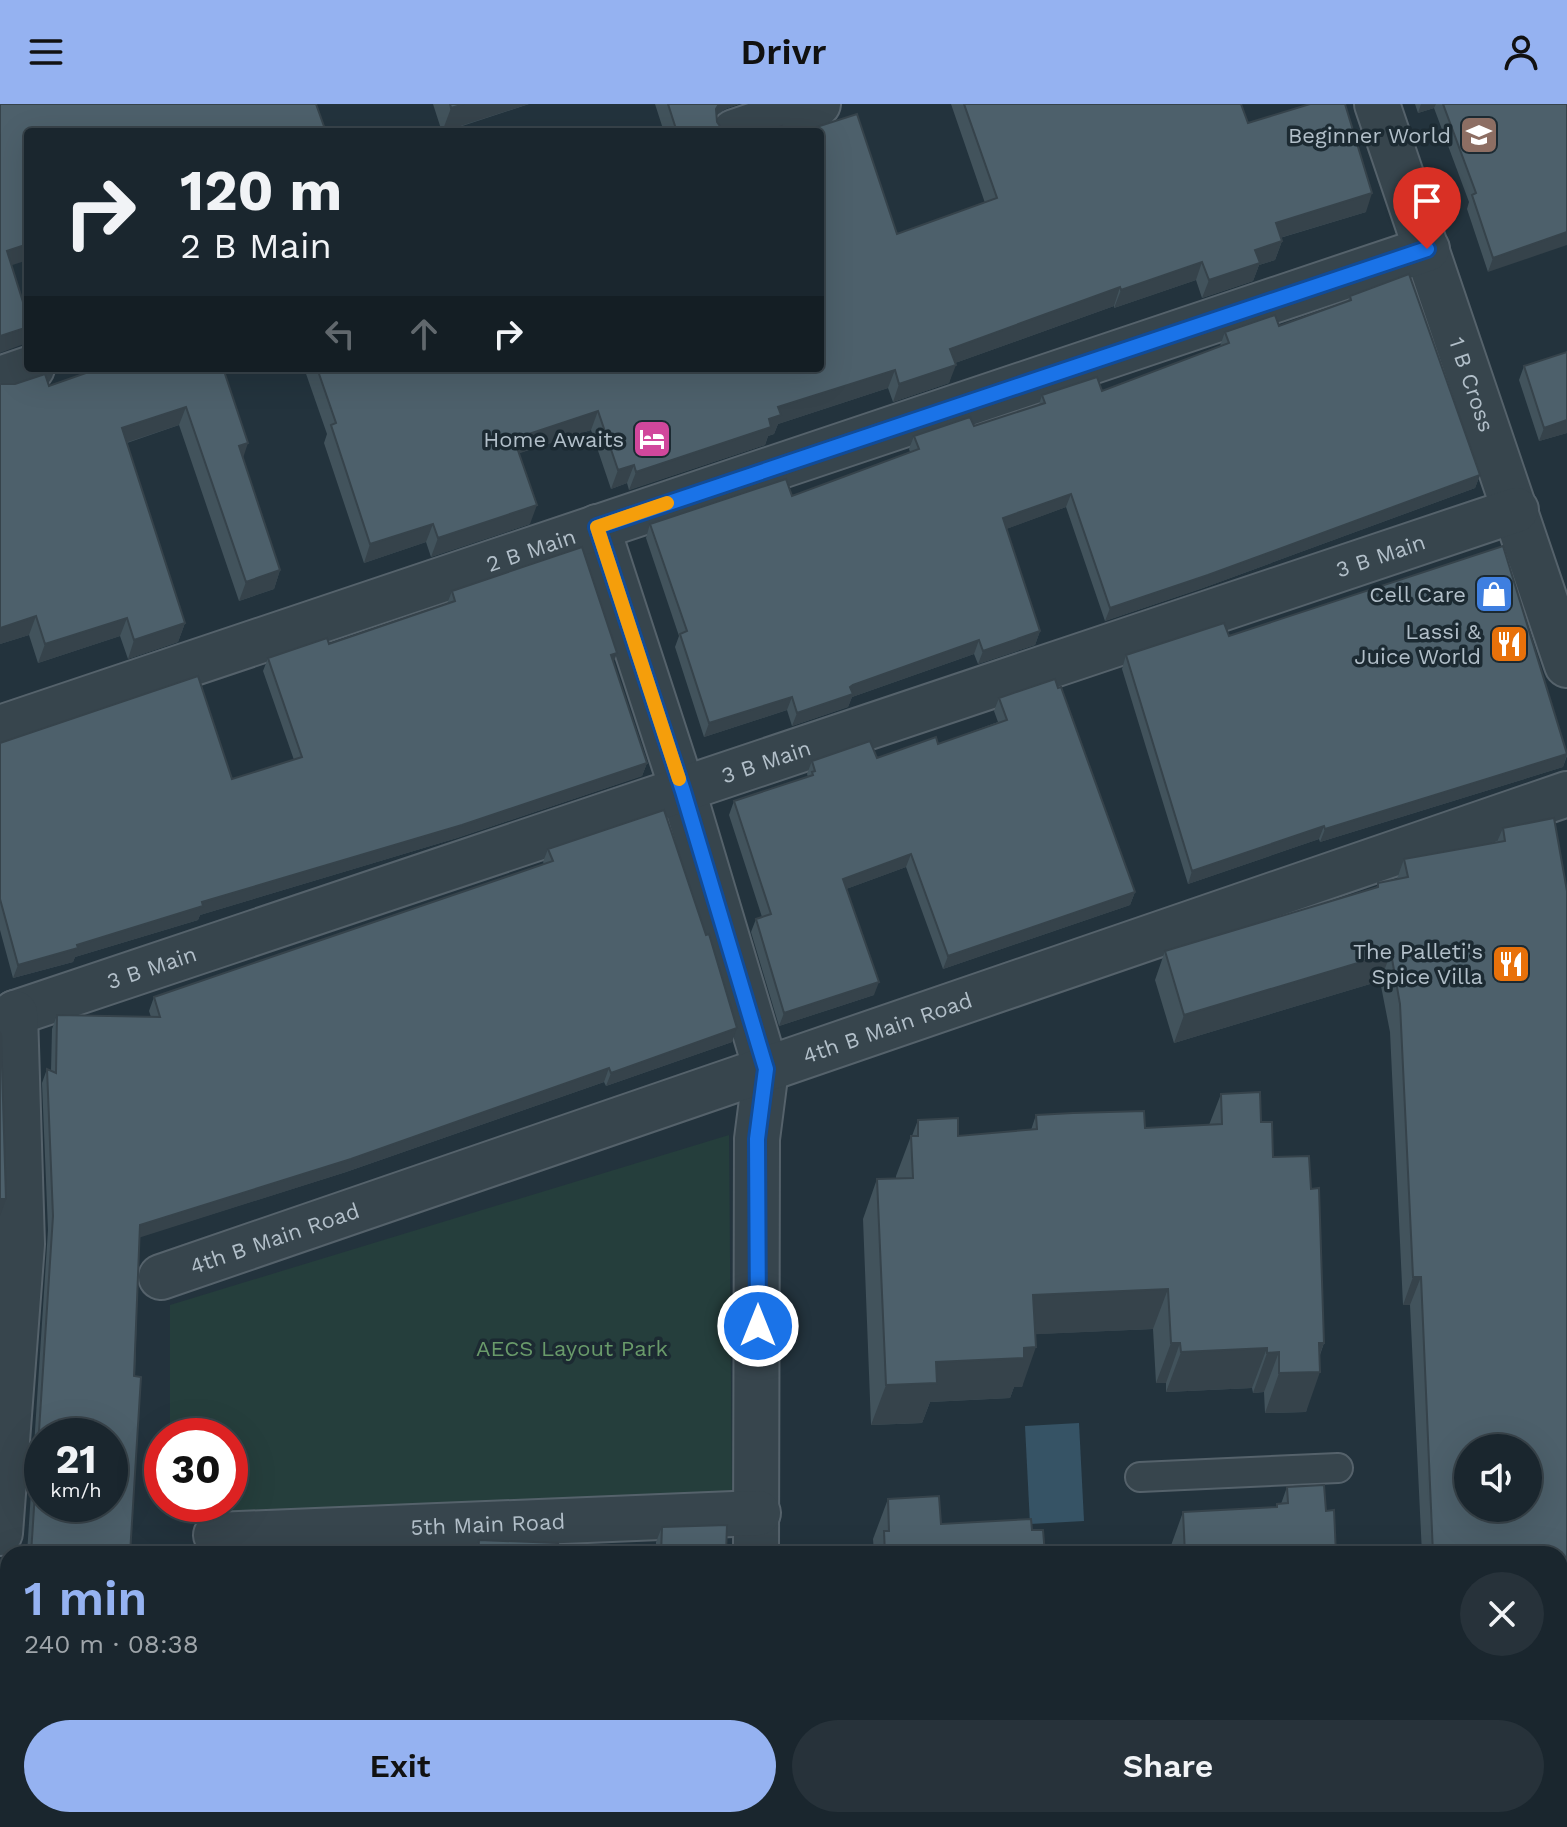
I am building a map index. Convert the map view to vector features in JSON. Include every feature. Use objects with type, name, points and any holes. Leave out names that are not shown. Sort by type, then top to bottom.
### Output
[{"type":"street","points":[[746,128],[818,104]]},
{"type":"street","name":"1 B Cross","points":[[1377,104],[1567,665]]},
{"type":"street","name":"2 B Main","points":[[0,728],[1427,249]]},
{"type":"street","points":[[0,379],[24,371]]},
{"type":"street","name":"3 B Main","points":[[8,1004],[683,791],[1516,510]]},
{"type":"street","points":[[597,527],[683,791],[766,1069],[757,1139],[757,1533]]},
{"type":"street","name":"4th B Main Road","points":[[161,1277],[1567,794]]},
{"type":"street","points":[[0,1533],[22,1244],[8,1004]]},
{"type":"street","name":"5th Main Road","points":[[216,1535],[757,1533]]},
{"type":"lane","points":[[1140,1477],[1338,1468]]},
{"type":"green space","name":"AECS Layout Park","points":[[729,1135],[732,1504],[248,1511],[248,1418],[170,1418],[170,1305]]},
{"type":"water","points":[[1079,1423],[1084,1521],[1030,1524],[1025,1426]]},
{"type":"building","points":[[0,104],[316,104],[325,128],[24,128],[24,245],[7,251],[24,305],[24,328],[0,336]]},
{"type":"building","points":[[668,104],[719,104],[716,109],[717,122],[721,128],[676,128]]},
{"type":"building","points":[[964,104],[1241,104],[1248,123],[1310,104],[1345,104],[1372,193],[1276,223],[1282,241],[1255,250],[1260,263],[1209,280],[1202,262],[1121,290],[1120,287],[950,349],[956,365],[899,384],[895,370],[778,407],[781,415],[769,419],[771,427],[636,472],[634,465],[618,470],[598,411],[514,439],[537,505],[438,538],[433,524],[370,544],[331,425],[336,423],[318,372],[824,372],[824,128],[813,128],[857,114],[897,234],[997,198]]},
{"type":"building","points":[[1443,104],[1567,104],[1567,232],[1493,258],[1472,195],[1476,193]]},
{"type":"building","points":[[1409,274],[1480,475],[1110,608],[1071,494],[1003,518],[1040,631],[983,651],[979,640],[853,685],[850,687],[853,694],[797,713],[792,697],[709,723],[680,634],[687,631],[650,524],[786,479],[792,496],[919,449],[914,436],[970,417],[974,426],[1045,403],[1042,395],[1097,377],[1102,391],[1229,343],[1225,332],[1275,315],[1279,326],[1351,300],[1350,296]]},
{"type":"building","points":[[1567,352],[1567,420],[1544,428],[1524,366]]},
{"type":"building","points":[[89,372],[224,372],[248,443],[239,446],[280,570],[246,582],[186,407],[122,428],[185,623],[134,640],[127,618],[45,644],[36,616],[0,628],[0,384],[15,384],[45,374],[49,386]]},
{"type":"building","points":[[1503,546],[1567,754],[1325,829],[1324,826],[1192,871],[1126,655],[1224,623],[1229,636]]},
{"type":"building","points":[[582,547],[617,653],[611,655],[647,763],[462,825],[202,902],[203,906],[18,965],[0,899],[0,743],[198,676],[232,779],[302,757],[268,658],[327,638],[329,644],[455,601],[452,591]]},
{"type":"building","points":[[1055,679],[1058,688],[1061,687],[1135,892],[948,956],[911,854],[843,879],[879,982],[784,1013],[756,919],[771,914],[734,801],[813,775],[812,761],[870,741],[877,758],[936,737],[938,744],[1007,720],[999,698]]},
{"type":"building","points":[[664,810],[706,935],[709,934],[737,1028],[611,1073],[609,1068],[351,1159],[140,1225],[134,1376],[141,1377],[130,1546],[32,1546],[33,1522],[128,1522],[128,1418],[40,1418],[53,1216],[47,1069],[56,1073],[57,1015],[160,1017],[154,997],[553,861],[548,849]]},
{"type":"building","points":[[1554,818],[1567,891],[1567,1546],[1433,1546],[1421,1277],[1413,1277],[1400,1004],[1391,953],[1184,1015],[1165,951],[1378,887],[1378,883],[1408,877],[1404,859],[1505,841],[1503,828]]},
{"type":"building","points":[[1,1034],[6,1199],[0,1199]]},
{"type":"building","points":[[1260,1092],[1261,1122],[1272,1122],[1273,1157],[1309,1156],[1311,1189],[1319,1188],[1324,1343],[1319,1343],[1320,1372],[1279,1373],[1279,1352],[1267,1353],[1267,1348],[1181,1352],[1180,1343],[1171,1343],[1168,1289],[1033,1295],[1036,1347],[1024,1348],[1024,1358],[936,1362],[937,1383],[886,1385],[877,1179],[913,1178],[911,1136],[918,1136],[918,1120],[958,1118],[958,1136],[1037,1129],[1036,1115],[1073,1113],[1144,1111],[1145,1128],[1222,1124],[1221,1094]]},
{"type":"building","points":[[1324,1485],[1326,1511],[1334,1510],[1336,1546],[1185,1546],[1183,1512],[1277,1507],[1277,1504],[1288,1503],[1287,1487]]},
{"type":"building","points":[[939,1496],[941,1524],[1031,1519],[1032,1530],[1043,1530],[1044,1546],[885,1546],[884,1531],[889,1531],[888,1499]]},
{"type":"building","points":[[727,1525],[726,1546],[661,1546],[662,1527]]},
{"type":"building","points":[[479,1540],[558,1543],[558,1546],[479,1546]]},
{"type":"slow traffic","points":[[667,503],[597,527],[679,779]]},
{"type":"place","name":"Beginner World","points":[[1479,135]]},
{"type":"place","name":"Home Awaits","points":[[652,439]]},
{"type":"place","name":"Cell Care","points":[[1494,594]]},
{"type":"place","name":"Lassi & Juice World","points":[[1509,644]]},
{"type":"place","name":"The Palleti's Spice Villa","points":[[1511,964]]},
{"type":"route","points":[[758,1326],[757,1139],[766,1069],[683,791],[597,527],[1427,249]]}]
